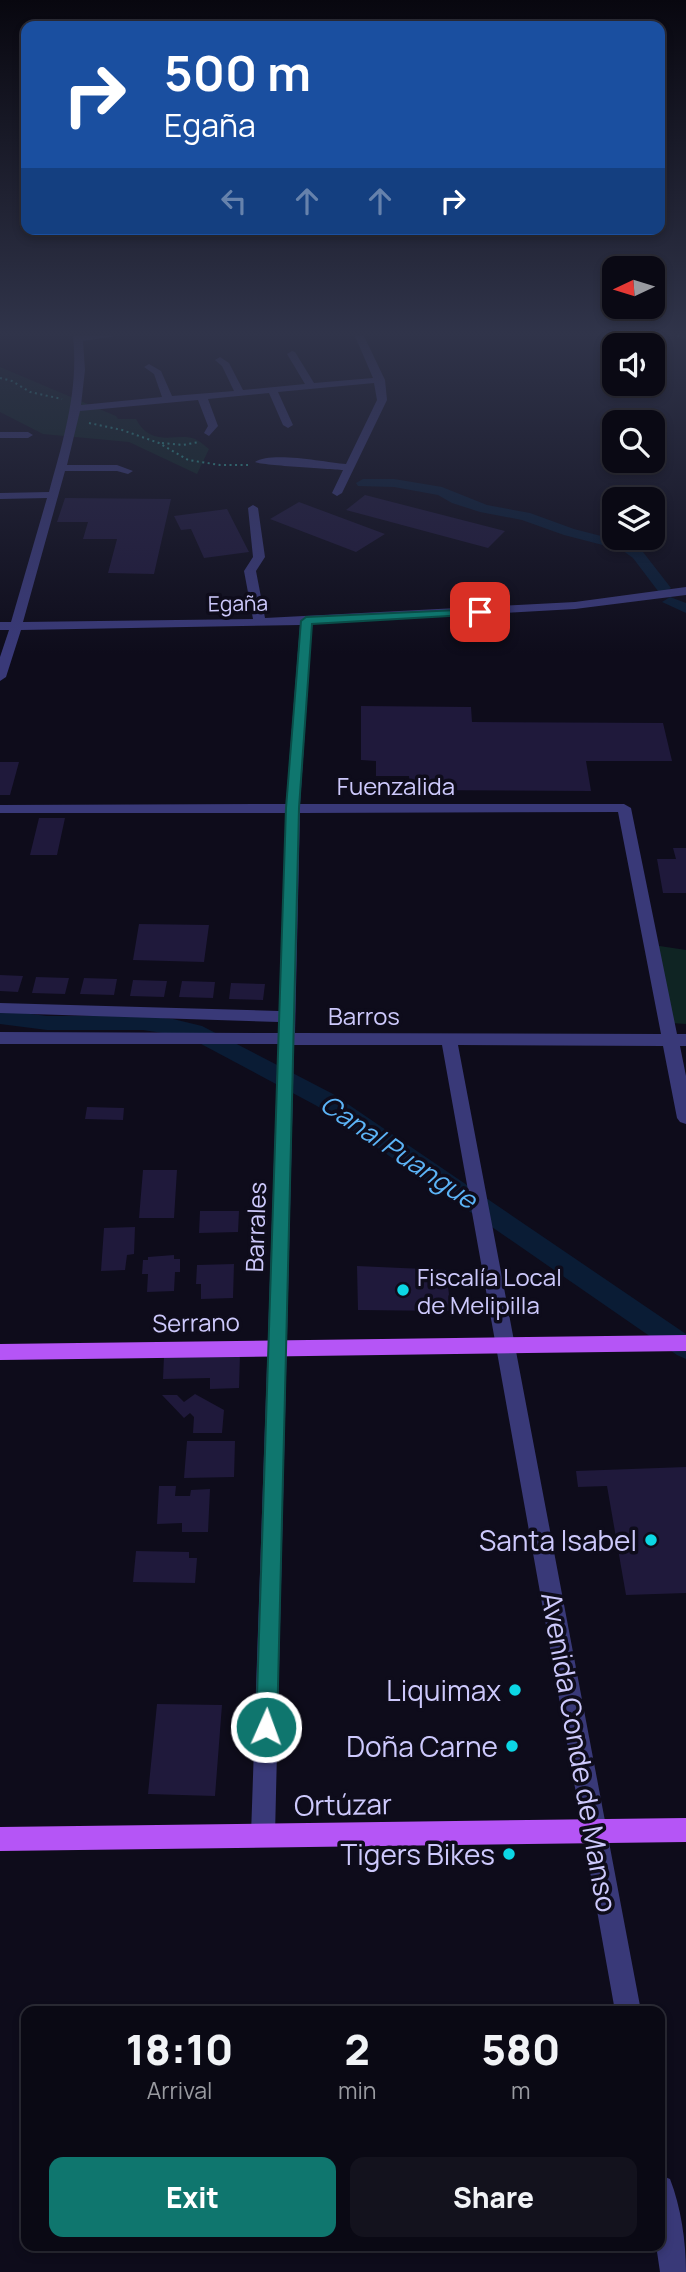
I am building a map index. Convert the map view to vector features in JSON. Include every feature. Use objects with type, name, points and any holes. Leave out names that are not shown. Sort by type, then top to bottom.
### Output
[{"type":"main road","name":"Serrano","points":[[0,1352],[686,1343]]},
{"type":"main road","name":"Ortúzar","points":[[0,1839],[686,1829]]},
{"type":"street","points":[[0,677],[67,442]]},
{"type":"street","points":[[337,493],[363,442]]},
{"type":"street","points":[[260,462],[282,461],[350,468]]},
{"type":"street","points":[[60,468],[117,468],[128,471]]},
{"type":"street","points":[[0,496],[54,495]]},
{"type":"street","points":[[253,508],[259,557],[250,571],[260,622]]},
{"type":"street","name":"Egaña","points":[[0,626],[306,621],[605,603],[686,591]]},
{"type":"street","name":"Barrales","points":[[263,1835],[293,808],[306,621]]},
{"type":"street","name":"Fuenzalida","points":[[0,809],[624,808],[679,1040]]},
{"type":"street","points":[[0,1008],[288,1017]]},
{"type":"street","name":"Barros","points":[[0,1038],[679,1040]]},
{"type":"street","name":"Avenida Conde de Manso","points":[[449,1039],[627,2006]]},
{"type":"street","points":[[679,1040],[686,1118]]},
{"type":"street","points":[[665,2217],[675,2272]]},
{"type":"path","points":[[155,442],[188,460],[220,465],[260,462]]},
{"type":"path","points":[[156,442],[199,442]]},
{"type":"green space","points":[[129,442],[201,442],[209,449],[197,474]]},
{"type":"green space","points":[[653,945],[686,950],[686,1024],[671,1023]]},
{"type":"building","points":[[365,495],[505,531],[488,548],[346,510]]},
{"type":"building","points":[[65,498],[171,499],[154,574],[108,573],[117,539],[83,539],[88,522],[57,522]]},
{"type":"building","points":[[299,502],[385,534],[356,552],[270,519]]},
{"type":"building","points":[[227,509],[249,552],[204,558],[191,529],[181,530],[174,516]]},
{"type":"building","points":[[361,706],[471,707],[472,722],[663,723],[672,761],[586,761],[591,791],[410,790],[409,776],[376,776],[376,761],[361,760]]},
{"type":"building","points":[[0,762],[19,762],[10,795],[0,795]]},
{"type":"building","points":[[39,818],[65,818],[57,855],[30,855]]},
{"type":"building","points":[[673,848],[686,848],[686,893],[663,893],[657,859],[676,859]]},
{"type":"building","points":[[139,924],[209,925],[204,962],[133,960]]},
{"type":"building","points":[[0,975],[23,976],[18,992],[0,991]]},
{"type":"building","points":[[36,977],[69,978],[65,994],[32,993]]},
{"type":"building","points":[[84,978],[117,979],[114,995],[80,994]]},
{"type":"building","points":[[133,980],[167,981],[164,997],[130,996]]},
{"type":"building","points":[[182,981],[215,982],[213,998],[179,997]]},
{"type":"building","points":[[231,983],[265,984],[263,1000],[229,999]]},
{"type":"building","points":[[87,1107],[124,1108],[123,1120],[85,1119]]},
{"type":"building","points":[[143,1170],[177,1170],[174,1218],[139,1218]]},
{"type":"building","points":[[200,1211],[239,1211],[238,1232],[199,1233]]},
{"type":"building","points":[[135,1227],[134,1254],[127,1255],[125,1270],[101,1271],[104,1228]]},
{"type":"building","points":[[174,1255],[174,1259],[180,1259],[180,1272],[175,1272],[174,1291],[147,1292],[148,1274],[142,1274],[143,1260],[148,1260],[148,1257]]},
{"type":"building","points":[[234,1264],[233,1298],[201,1299],[201,1284],[196,1284],[197,1265]]},
{"type":"building","name":"Fiscalía Local de Melipilla","points":[[357,1266],[446,1270],[451,1311],[358,1310]]},
{"type":"building","points":[[240,1354],[239,1388],[210,1389],[210,1378],[163,1379],[164,1356]]},
{"type":"building","points":[[195,1394],[224,1410],[222,1433],[193,1433],[194,1417],[190,1413],[184,1418],[162,1395],[177,1395],[184,1402]]},
{"type":"building","points":[[187,1441],[235,1441],[234,1477],[184,1478]]},
{"type":"building","name":"Santa Isabel","points":[[686,1467],[686,1593],[626,1595],[607,1486],[578,1487],[576,1471]]},
{"type":"building","points":[[159,1486],[176,1486],[175,1496],[190,1496],[191,1490],[210,1489],[208,1532],[182,1532],[182,1523],[157,1524]]},
{"type":"building","points":[[136,1551],[189,1552],[189,1558],[197,1558],[195,1583],[133,1582]]},
{"type":"building","points":[[157,1704],[222,1705],[215,1796],[148,1794]]},
{"type":"waterway","points":[[363,483],[394,483],[442,491],[457,500],[485,509],[525,516],[569,532],[627,547],[638,555],[663,588]]},
{"type":"waterway","points":[[670,602],[686,608]]},
{"type":"waterway","name":"Canal Puangue","points":[[0,1017],[47,1023],[143,1023],[194,1031],[325,1100],[686,1348]]},
{"type":"place","name":"Fiscalía Local de Melipilla","points":[[403,1290]]},
{"type":"place","name":"Santa Isabel","points":[[651,1540]]},
{"type":"place","name":"Liquimax","points":[[515,1690]]},
{"type":"place","name":"Doña Carne","points":[[512,1746]]},
{"type":"place","name":"Tigers Bikes","points":[[509,1854]]},
{"type":"route","points":[[266,1727],[293,808],[306,621],[480,612]]}]
